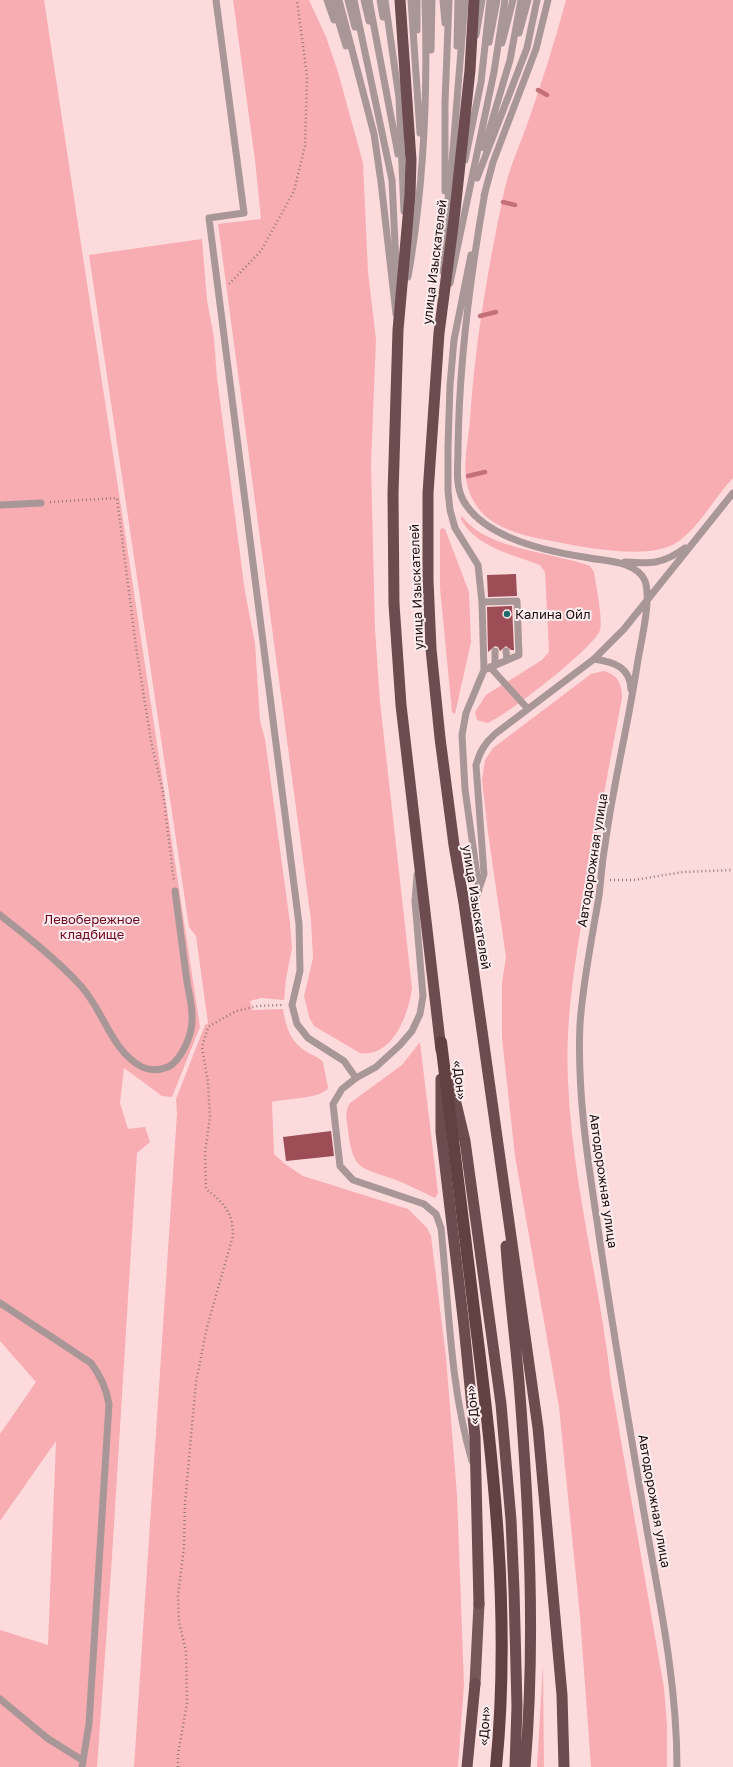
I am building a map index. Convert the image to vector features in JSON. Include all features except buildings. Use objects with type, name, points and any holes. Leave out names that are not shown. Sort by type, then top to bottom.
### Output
[{"type":"highway","name":"улица Изыскателей","points":[[400,0],[411,160],[410,195],[398,330],[393,494],[394,604],[401,705],[441,1042]]},
{"type":"highway","name":"улица Изыскателей","points":[[474,0],[470,70],[455,211],[439,334],[428,493],[428,580],[431,649],[440,738],[500,1172]]},
{"type":"highway","points":[[441,1042],[441,1132],[464,1326],[475,1437],[479,1604]]},
{"type":"highway","points":[[441,1042],[465,1141],[501,1404],[511,1520],[517,1706],[515,1767]]},
{"type":"highway","name":"«Дон»","points":[[441,1042],[491,1447],[500,1592],[500,1700],[496,1767]]},
{"type":"highway","points":[[500,1172],[526,1490],[530,1678],[525,1767]]},
{"type":"highway","points":[[500,1172],[516,1266],[538,1428],[562,1694],[564,1767]]},
{"type":"highway","points":[[467,1767],[475,1684]]},
{"type":"main road","points":[[475,1684],[479,1604]]},
{"type":"lane","points":[[216,0],[244,213],[209,218],[299,924],[300,971],[292,1005],[297,1024],[308,1038],[344,1061],[356,1078]]},
{"type":"lane","points":[[327,0],[349,55]]},
{"type":"lane","points":[[332,0],[374,134]]},
{"type":"lane","points":[[339,0],[374,134],[398,330]]},
{"type":"lane","points":[[348,0],[380,123]]},
{"type":"lane","points":[[354,0],[392,180],[397,258],[398,330]]},
{"type":"lane","points":[[364,0],[403,176]]},
{"type":"lane","points":[[369,0],[389,112]]},
{"type":"lane","points":[[380,0],[399,98]]},
{"type":"lane","points":[[385,0],[399,98],[405,242]]},
{"type":"lane","points":[[395,0],[406,74]]},
{"type":"lane","points":[[410,0],[417,82],[421,160]]},
{"type":"lane","points":[[417,0],[417,82]]},
{"type":"lane","points":[[425,0],[426,99]]},
{"type":"lane","points":[[398,330],[415,234],[431,44],[432,0]]},
{"type":"lane","points":[[442,0],[447,51]]},
{"type":"lane","points":[[445,225],[449,0]]},
{"type":"lane","points":[[456,104],[458,0]]},
{"type":"lane","points":[[439,334],[445,225],[465,0]]},
{"type":"lane","points":[[470,70],[482,0]]},
{"type":"lane","points":[[481,82],[490,0]]},
{"type":"lane","points":[[455,211],[497,0]]},
{"type":"lane","points":[[439,334],[470,196],[494,72],[505,0]]},
{"type":"lane","points":[[494,72],[513,0]]},
{"type":"lane","points":[[510,60],[521,0]]},
{"type":"lane","points":[[470,196],[528,0]]},
{"type":"lane","points":[[470,196],[527,48],[537,0]]},
{"type":"lane","points":[[528,709],[490,668],[478,565],[455,528],[450,510],[448,491],[448,447],[450,385],[454,340],[485,192],[493,162],[536,49],[548,0]]},
{"type":"lane","points":[[485,192],[463,349],[458,486],[462,499],[472,513],[488,527],[511,538],[551,551],[588,558],[638,563],[654,563],[669,559],[684,548],[700,532]]},
{"type":"lane","points":[[466,922],[484,874],[476,765],[480,752],[485,743],[594,659],[624,629],[647,598],[733,493]]},
{"type":"lane","points":[[0,505],[41,502]]},
{"type":"lane","points":[[609,560],[630,566],[638,572],[644,579],[647,598]]},
{"type":"lane","name":"Автодорожная улица","points":[[647,598],[632,700],[604,846],[601,880],[586,972],[579,1053],[582,1110],[609,1305],[670,1659],[677,1735],[677,1767]]},
{"type":"lane","points":[[482,602],[517,601],[519,655],[490,668]]},
{"type":"lane","points":[[479,890],[465,788],[462,735],[466,713],[490,668],[495,651]]},
{"type":"lane","points":[[506,651],[507,660]]},
{"type":"lane","points":[[594,659],[608,661],[619,666],[628,674],[631,682],[632,700]]},
{"type":"lane","points":[[418,857],[415,901],[423,996],[420,1014],[412,1031],[400,1045],[376,1067],[356,1078],[342,1089],[333,1104],[340,1166],[353,1180],[407,1197],[424,1204],[436,1214],[441,1228],[452,1348],[464,1432],[477,1476]]},
{"type":"lane","points":[[0,915],[51,956],[81,986],[98,1010],[117,1044],[128,1056],[142,1067],[152,1070],[162,1069],[173,1065],[183,1054],[193,1022],[175,891]]},
{"type":"lane","points":[[0,1304],[91,1363],[100,1375],[106,1389],[108,1404],[89,1724],[82,1763],[47,1738],[0,1699]]},
{"type":"path","points":[[219,294],[261,251],[294,191],[305,146],[307,76],[297,0]]},
{"type":"path","points":[[41,502],[73,499],[118,498],[136,647],[150,741],[163,792],[175,891]]},
{"type":"path","points":[[601,880],[634,880],[683,872],[733,870]]},
{"type":"path","points":[[178,1767],[178,1754],[187,1703],[186,1651],[179,1622],[178,1596],[184,1546],[185,1503],[196,1382],[207,1327],[233,1236],[233,1221],[222,1201],[206,1189],[205,1153],[210,1117],[208,1082],[202,1047],[208,1027],[236,1011],[258,1006],[292,1005]]},
{"type":"green space","name":"Левобережное кладбище","points":[[0,0],[44,0],[200,1027],[172,1097],[162,1096],[124,1068],[120,1103],[128,1129],[145,1127],[150,1142],[137,1153],[112,1557],[97,1767],[0,1767],[0,1630],[48,1645],[56,1441],[0,1521],[0,1434],[36,1382],[0,1341]]},
{"type":"green space","points":[[233,0],[309,0],[326,37],[338,72],[363,163],[368,272],[376,339],[371,464],[375,629],[380,702],[412,988],[403,1021],[397,1032],[382,1048],[372,1053],[360,1053],[314,1026],[309,1017],[304,996],[313,958],[311,920],[218,224],[261,219],[255,160]]},
{"type":"green space","points":[[566,0],[733,0],[733,478],[699,521],[684,537],[665,548],[652,551],[638,552],[592,548],[541,539],[514,532],[490,520],[481,511],[473,500],[466,481],[465,471],[475,362],[483,305],[498,220],[509,174],[538,92]]},
{"type":"green space","points":[[202,239],[207,300],[214,338],[217,378],[245,592],[255,643],[260,721],[265,739],[290,923],[292,948],[286,979],[284,1000],[261,998],[250,1001],[252,1010],[283,1009],[287,1028],[296,1044],[323,1062],[328,1088],[324,1092],[311,1096],[272,1102],[274,1154],[285,1164],[303,1176],[408,1209],[427,1228],[431,1236],[446,1357],[457,1495],[464,1684],[458,1767],[134,1767],[177,1113],[176,1099],[205,1025],[208,1023],[196,936],[189,927],[89,255]]},
{"type":"green space","points":[[462,516],[472,527],[486,536],[503,543],[590,566],[594,572],[600,610],[600,630],[583,651],[529,696],[497,718],[487,723],[477,720],[475,712],[486,695],[542,660],[549,652],[545,572],[540,565],[485,543],[467,528],[461,519]]},
{"type":"green space","points":[[442,528],[445,529],[469,592],[471,642],[455,714],[452,712],[440,588],[440,530]]},
{"type":"green space","points":[[604,671],[613,675],[620,684],[622,698],[607,775],[574,969],[569,1013],[567,1058],[568,1080],[580,1195],[664,1688],[667,1725],[667,1767],[591,1767],[580,1616],[559,1407],[515,1156],[502,1038],[502,983],[506,957],[482,780],[485,760],[493,748],[591,674]]},
{"type":"green space","points":[[420,1042],[438,1193],[435,1198],[401,1182],[360,1166],[356,1160],[350,1143],[346,1113],[350,1103],[402,1065]]},
{"type":"green space","points":[[543,1664],[544,1767],[537,1767]]},
{"type":"waterway","points":[[538,90],[547,95]]},
{"type":"waterway","points":[[503,202],[515,205]]},
{"type":"waterway","points":[[480,316],[496,312]]},
{"type":"waterway","points":[[468,476],[485,472]]},
{"type":"place","name":"Калина Ойл","points":[[507,614]]}]
